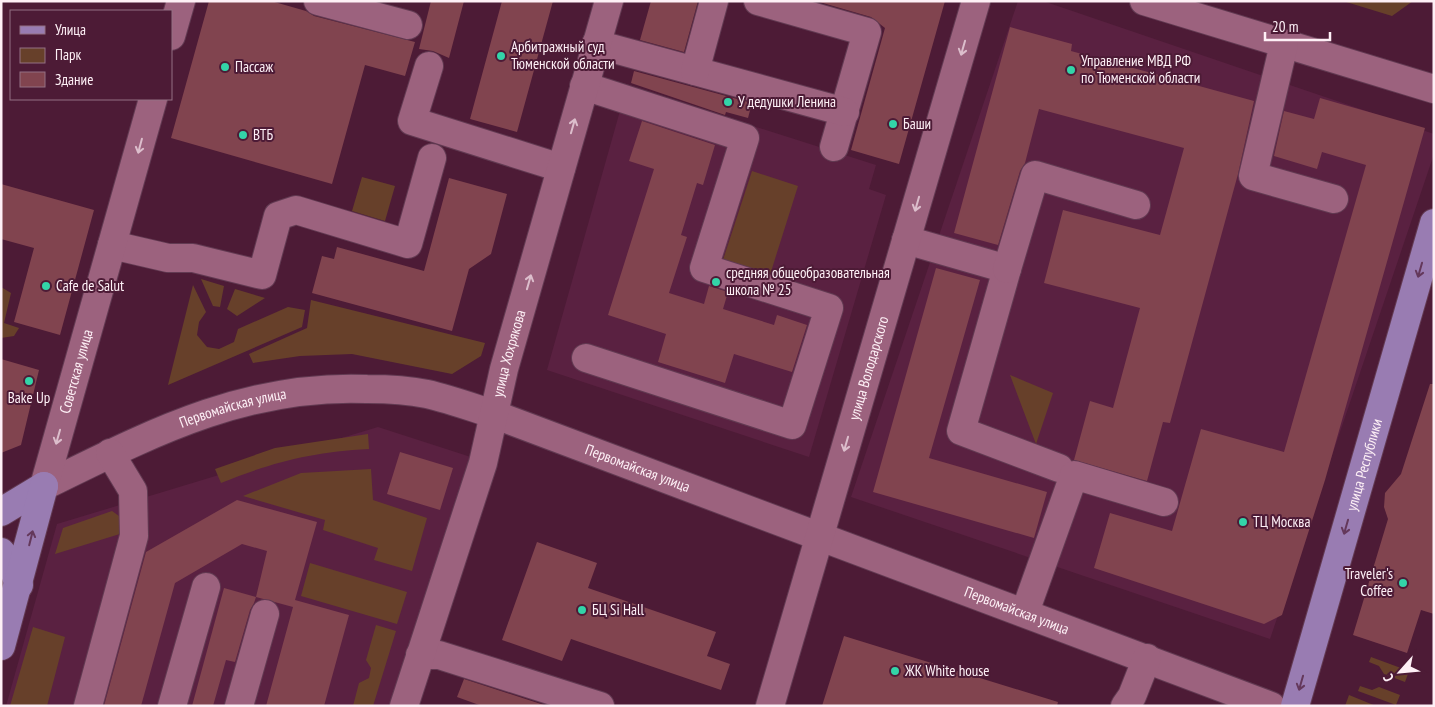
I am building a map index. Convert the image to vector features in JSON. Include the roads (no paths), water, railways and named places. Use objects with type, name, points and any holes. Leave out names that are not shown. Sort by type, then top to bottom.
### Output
[{"type":"main road","name":"улица Республики","points":[[1295,706],[1434,223]]},
{"type":"main road","name":"Первомайская улица","points":[[1,512],[44,486]]},
{"type":"main road","name":"Советская улица","points":[[1,646],[19,585],[44,486]]},
{"type":"main road","points":[[1,552],[12,565],[19,585]]},
{"type":"street","points":[[172,32],[181,1]]},
{"type":"street","points":[[318,1],[408,25]]},
{"type":"street","name":"улица Хохрякова","points":[[404,706],[483,463],[493,414],[609,1]]},
{"type":"street","points":[[695,71],[714,1]]},
{"type":"street","points":[[758,1],[867,32],[834,147]]},
{"type":"street","name":"улица Володарского","points":[[770,706],[976,1]]},
{"type":"street","points":[[1144,1],[1434,89]]},
{"type":"street","points":[[596,44],[845,112]]},
{"type":"street","points":[[1284,44],[1253,176],[1334,199]]},
{"type":"street","points":[[428,66],[412,121],[561,168]]},
{"type":"street","points":[[584,86],[745,138],[704,268],[829,308],[792,425],[586,358]]},
{"type":"street","name":"Советская улица","points":[[44,486],[153,100]]},
{"type":"street","points":[[112,245],[168,258],[193,258],[262,274],[278,216],[296,210],[408,244],[432,158]]},
{"type":"street","points":[[1059,468],[961,432],[1007,269],[1035,175],[1136,206]]},
{"type":"street","points":[[906,240],[1007,269]]},
{"type":"street","name":"Первомайская улица","points":[[44,486],[110,453],[205,413],[277,394],[314,390],[370,389],[426,394],[493,414],[1025,612],[1270,706]]},
{"type":"street","points":[[88,706],[134,536],[133,491],[110,453]]},
{"type":"street","points":[[1025,612],[1074,475],[1164,502]]},
{"type":"street","points":[[172,706],[206,587]]},
{"type":"street","points":[[239,706],[265,614]]},
{"type":"street","points":[[420,655],[439,655],[600,706]]},
{"type":"street","points":[[1125,706],[1132,696],[1147,658]]},
{"type":"place","name":"Арбитражный суд Тюменской области","points":[[501,56]]},
{"type":"place","name":"Пассаж","points":[[225,67]]},
{"type":"place","name":"Управление МВД РФ по Тюменской области","points":[[1071,70]]},
{"type":"place","name":"У дедушки Ленина","points":[[728,102]]},
{"type":"place","name":"Баши","points":[[893,124]]},
{"type":"place","name":"ВТБ","points":[[243,135]]},
{"type":"place","name":"средняя общеобразовательная школа № 25","points":[[716,282]]},
{"type":"place","name":"Cafe de Salut","points":[[46,286]]},
{"type":"place","name":"Bake Up","points":[[29,381]]},
{"type":"place","name":"ТЦ Москва","points":[[1243,522]]},
{"type":"place","name":"Traveler's Coffee","points":[[1403,583]]},
{"type":"place","name":"БЦ Si Hall","points":[[582,610]]},
{"type":"place","name":"ЖК White house","points":[[895,671]]}]
